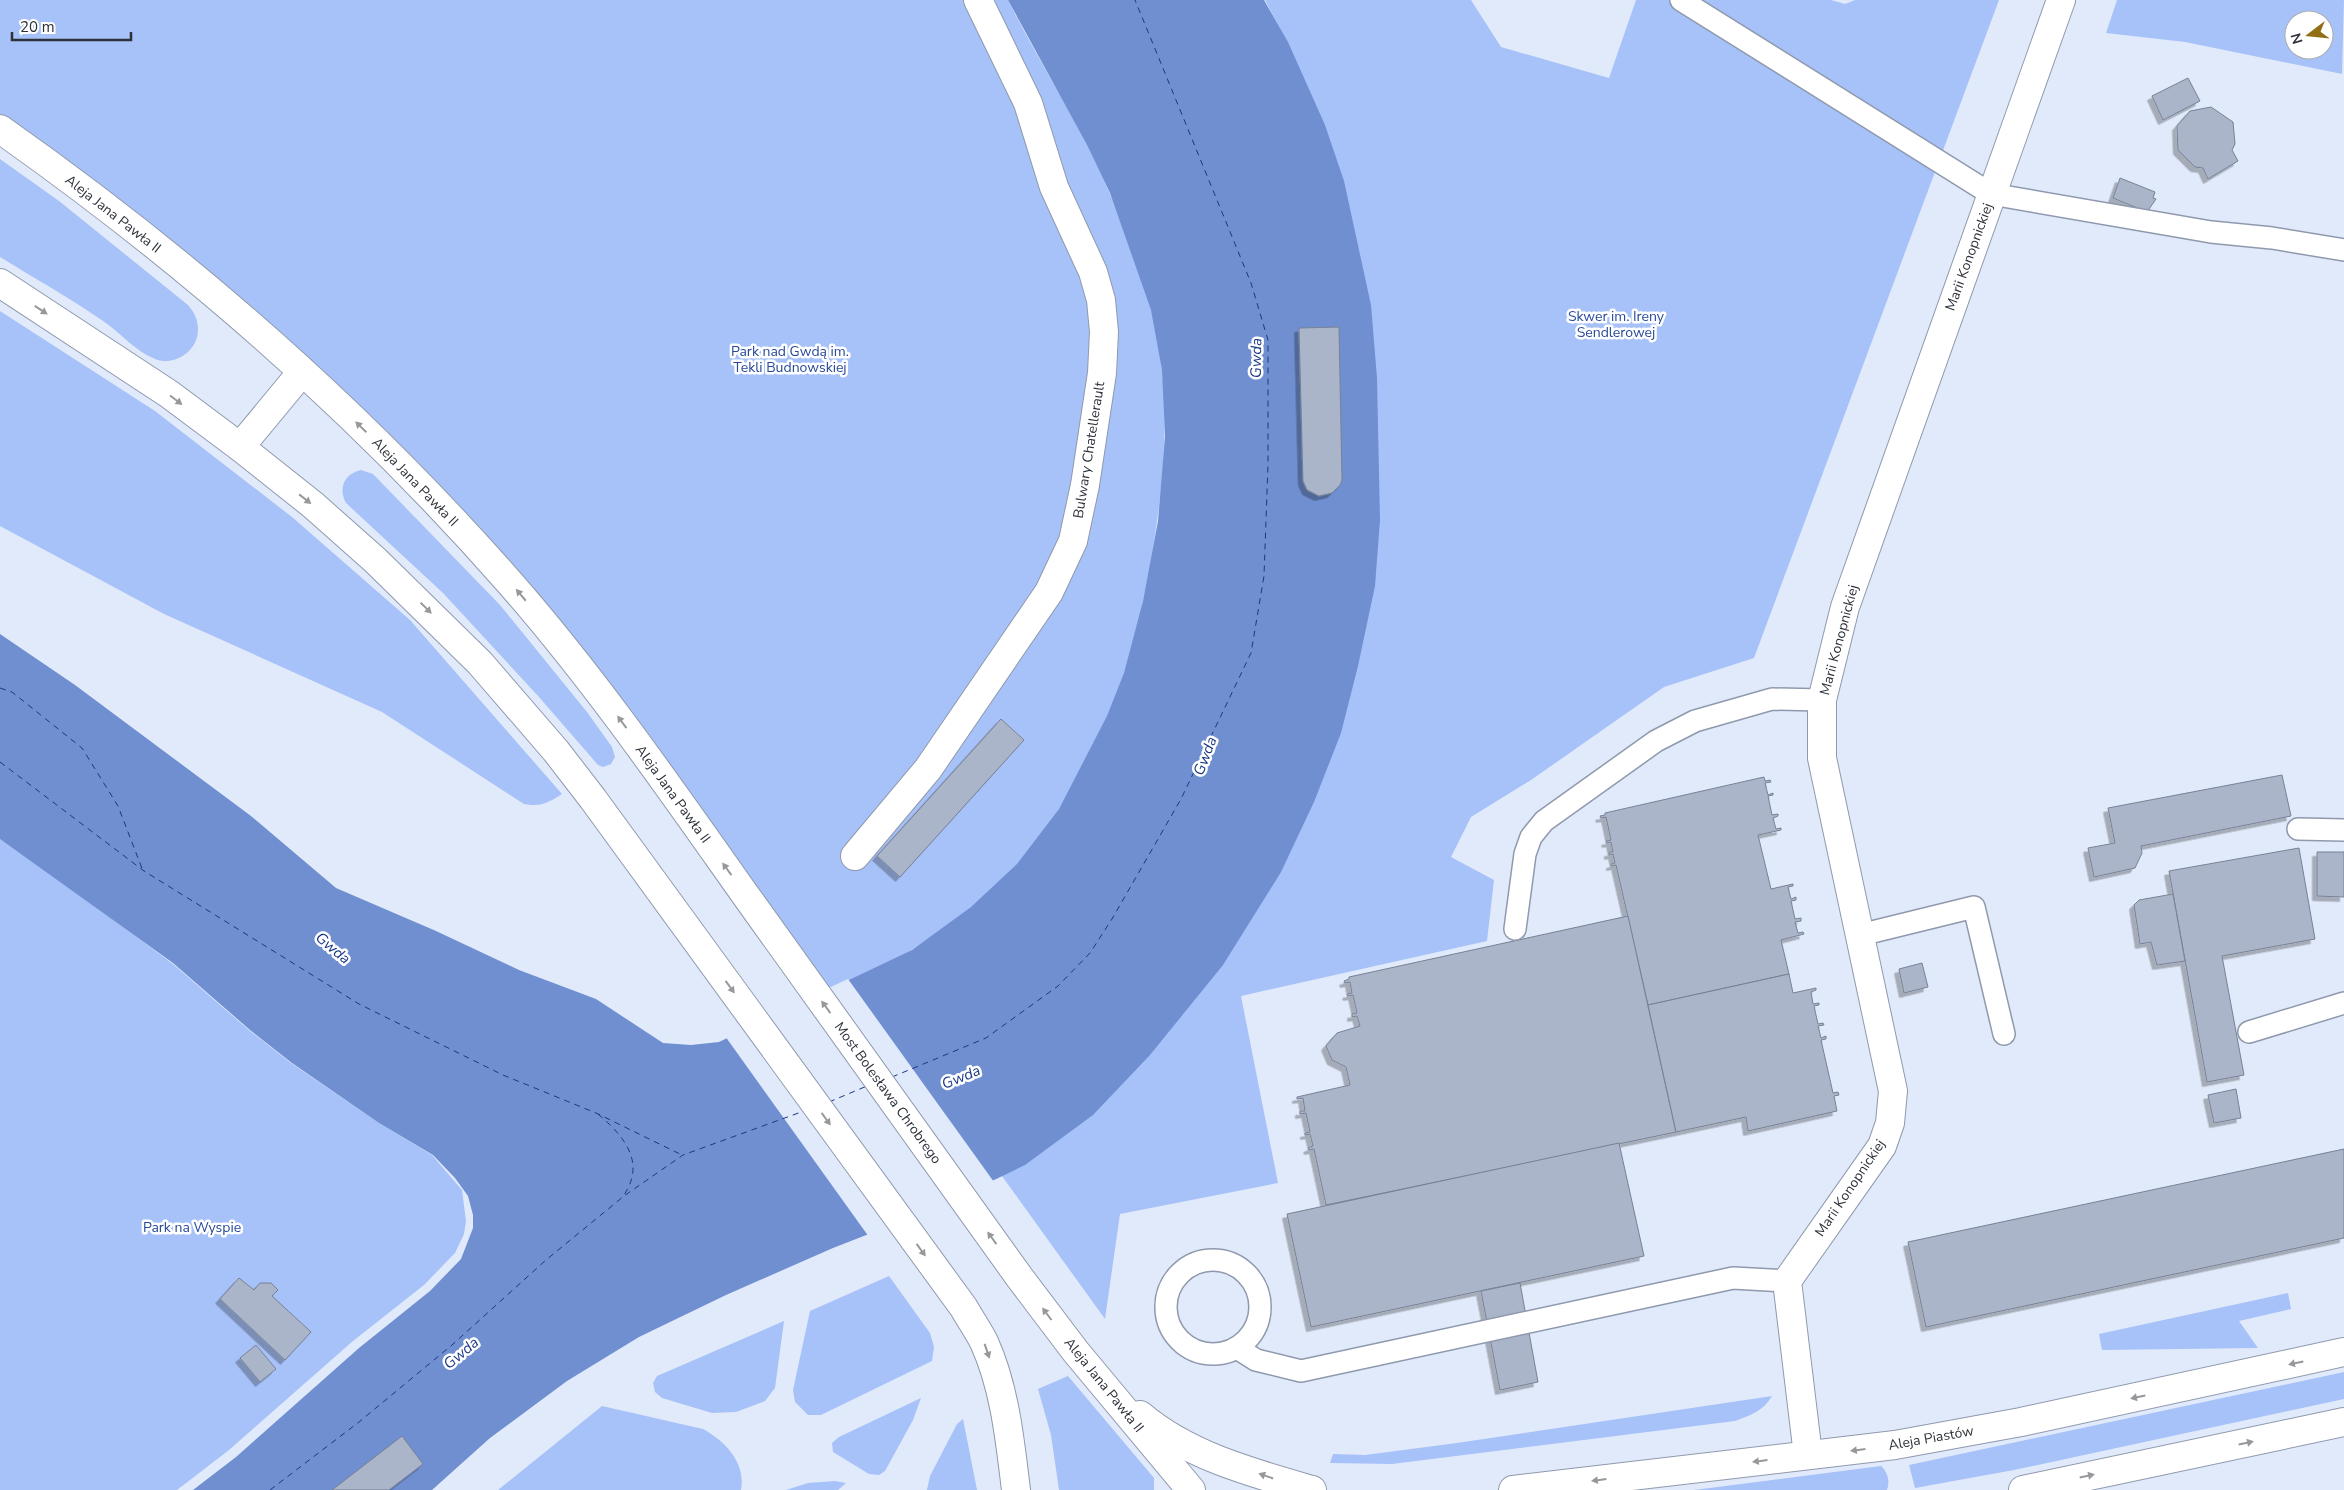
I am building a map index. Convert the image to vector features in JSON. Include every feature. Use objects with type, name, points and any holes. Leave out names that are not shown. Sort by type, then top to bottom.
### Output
[{"type":"main road","name":"Bulwary Chatellerault","points":[[854,856],[928,769],[1049,592],[1073,541],[1085,485],[1102,373],[1104,332],[1101,300],[1093,272],[1054,187],[1028,103],[978,0]]},
{"type":"main road","name":"Marii Konopnickiej","points":[[1787,1281],[1882,1146],[1890,1124],[1893,1091],[1822,758],[1822,700],[1845,607],[2061,0]]},
{"type":"main road","name":"Aleja Jana Pawła II","points":[[0,129],[135,230],[227,305],[302,372],[413,478],[516,590],[610,706],[755,908]]},
{"type":"main road","points":[[0,283],[169,394],[313,505],[376,560],[480,662],[556,751],[588,792],[964,1308],[984,1342],[998,1383],[1009,1433],[1016,1490]]},
{"type":"main road","points":[[240,447],[302,372]]},
{"type":"main road","name":"Most Bolesława Chrobrego","points":[[755,908],[1020,1278]]},
{"type":"main road","name":"Aleja Jana Pawła II","points":[[1020,1278],[1099,1380],[1191,1490]]},
{"type":"main road","points":[[1787,1281],[1808,1455]]},
{"type":"main road","name":"Aleja Piastów","points":[[1513,1490],[1895,1446],[2021,1422],[2344,1352]]},
{"type":"main road","points":[[1099,1380],[1150,1423],[1205,1455],[1312,1490]]},
{"type":"main road","points":[[2023,1490],[2344,1422]]},
{"type":"main road","points":[[1005,1490],[1009,1433]]},
{"type":"lane","points":[[1681,0],[1991,194],[2211,232],[2272,238],[2344,250]]},
{"type":"lane","points":[[1515,929],[1525,854],[1531,837],[1544,821],[1656,741],[1695,720],[1772,699],[1822,700]]},
{"type":"lane","points":[[2298,829],[2344,830]]},
{"type":"lane","points":[[1860,935],[1974,907],[2004,1034]]},
{"type":"lane","points":[[2249,1032],[2344,1004]]},
{"type":"lane","points":[[1206,1260],[1218,1260],[1229,1263],[1249,1276],[1259,1298],[1259,1315],[1254,1332],[1236,1348],[1226,1353],[1202,1353],[1181,1342],[1174,1333],[1168,1323],[1166,1299],[1173,1283],[1184,1269],[1206,1260]]},
{"type":"lane","points":[[1236,1348],[1256,1360],[1301,1371],[1734,1278],[1787,1281]]},
{"type":"green space","name":"Park nad Gwdą im. Tekli Budnowskiej","points":[[0,0],[1008,0],[1087,145],[1106,184],[1123,226],[1139,268],[1151,309],[1158,341],[1164,407],[1164,441],[1159,507],[1149,572],[1132,650],[1115,700],[1080,774],[1051,822],[1035,844],[1018,864],[981,899],[927,940],[902,956],[818,996],[647,757],[413,478],[0,129]]},
{"type":"green space","name":"Skwer im. Ireny Sendlerowej","points":[[1265,0],[1471,0],[1501,47],[1609,78],[1636,0],[1831,0],[1845,4],[1855,0],[1999,0],[1754,658],[1664,687],[1531,780],[1471,817],[1451,857],[1494,880],[1487,941],[1241,996],[1278,1183],[1120,1214],[1105,1319],[999,1172],[1300,73],[1283,34]]},
{"type":"green space","points":[[2117,0],[2344,0],[2342,74],[2185,42],[2106,33]]},
{"type":"green space","points":[[0,159],[59,201],[188,305],[198,324],[197,337],[191,349],[175,360],[162,361],[148,356],[110,326],[65,296],[0,257]]},
{"type":"green space","points":[[0,311],[155,411],[292,517],[410,620],[562,794],[544,804],[524,804],[382,712],[164,614],[0,526]]},
{"type":"green space","points":[[361,470],[373,474],[500,605],[587,712],[612,747],[615,757],[611,764],[603,767],[598,765],[539,697],[443,593],[346,503],[343,492],[344,482],[350,475]]},
{"type":"green space","name":"Park na Wyspie","points":[[0,839],[43,868],[173,964],[250,1031],[291,1063],[379,1123],[432,1155],[462,1190],[466,1221],[464,1234],[455,1253],[424,1285],[353,1341],[229,1450],[177,1490],[0,1490]]},
{"type":"green space","points":[[889,1276],[930,1333],[934,1347],[932,1361],[821,1415],[808,1415],[795,1402],[793,1390],[810,1311]]},
{"type":"green space","points":[[2288,1293],[2291,1309],[2239,1321],[2258,1348],[2102,1350],[2099,1334]]},
{"type":"green space","points":[[784,1321],[775,1388],[765,1401],[736,1412],[712,1413],[662,1398],[655,1392],[653,1383],[657,1376]]},
{"type":"green space","points":[[2344,1372],[2344,1399],[2014,1470],[1915,1488],[1909,1465]]},
{"type":"green space","points":[[1068,1376],[1154,1478],[1154,1490],[1059,1490],[1051,1435],[1038,1389]]},
{"type":"green space","points":[[1772,1396],[1761,1409],[1735,1421],[1392,1464],[1330,1463],[1333,1454],[1365,1455],[1457,1443]]},
{"type":"green space","points":[[921,1398],[913,1420],[885,1471],[879,1475],[869,1474],[833,1452],[832,1443],[839,1437]]},
{"type":"green space","points":[[602,1406],[703,1429],[726,1446],[737,1462],[742,1480],[741,1490],[498,1490]]},
{"type":"green space","points":[[963,1419],[977,1490],[927,1490],[930,1476],[957,1424]]},
{"type":"green space","points":[[1881,1466],[1888,1477],[1887,1490],[1694,1490]]},
{"type":"green space","points":[[835,1481],[846,1483],[838,1490],[786,1490],[808,1483]]},
{"type":"water","name":"Gwda","points":[[1008,0],[1264,0],[1288,42],[1325,125],[1344,181],[1371,305],[1377,378],[1380,520],[1375,586],[1341,733],[1314,802],[1281,872],[1223,965],[1150,1055],[1093,1115],[1025,1165],[938,1207],[833,1248],[726,1295],[639,1337],[567,1381],[490,1438],[432,1490],[193,1490],[236,1457],[359,1348],[430,1291],[461,1259],[473,1228],[473,1215],[468,1196],[455,1178],[433,1155],[379,1123],[292,1063],[250,1030],[173,963],[0,839],[0,634],[75,685],[251,816],[336,888],[436,931],[519,970],[596,999],[663,1043],[691,1045],[719,1042],[912,950],[971,907],[1017,864],[1059,809],[1107,716],[1124,673],[1143,601],[1158,521],[1165,436],[1162,370],[1151,310],[1110,193],[1087,145]]},
{"type":"pier","points":[[848,979],[994,1182],[939,1210],[869,1237],[725,1036]]},
{"type":"building","points":[[2188,78],[2200,101],[2163,120],[2152,96]]},
{"type":"building","points":[[2211,107],[2233,122],[2235,144],[2232,150],[2238,161],[2208,179],[2203,168],[2195,167],[2178,150],[2177,126],[2190,111]]},
{"type":"building","points":[[2120,178],[2155,192],[2153,198],[2156,199],[2147,212],[2113,198]]},
{"type":"building","points":[[1339,327],[1342,480],[1332,493],[1319,496],[1307,490],[1303,481],[1299,328]]},
{"type":"building","points":[[1001,719],[1024,740],[900,877],[877,856]]},
{"type":"building","points":[[2282,775],[2291,816],[2141,846],[2142,853],[2135,868],[2094,877],[2088,848],[2115,843],[2108,808]]},
{"type":"building","points":[[1764,777],[1765,781],[1770,780],[1771,782],[1765,783],[1768,795],[1773,793],[1773,795],[1768,796],[1772,815],[1778,814],[1778,816],[1773,818],[1776,829],[1781,828],[1781,830],[1758,835],[1771,889],[1793,884],[1793,886],[1788,887],[1791,899],[1796,897],[1796,900],[1791,901],[1795,919],[1801,918],[1801,921],[1795,922],[1798,933],[1803,932],[1804,934],[1781,940],[1789,974],[1648,1005],[1616,865],[1611,866],[1611,864],[1615,863],[1613,854],[1609,855],[1609,852],[1613,852],[1611,842],[1607,843],[1606,841],[1611,840],[1606,817],[1601,818],[1600,816],[1605,815],[1605,813]]},
{"type":"building","points":[[2299,848],[2315,939],[2222,956],[2244,1075],[2207,1082],[2169,871]]},
{"type":"building","points":[[2317,852],[2344,852],[2344,897],[2317,896]]},
{"type":"building","points":[[2173,894],[2185,961],[2157,965],[2151,942],[2140,944],[2134,905],[2139,900]]},
{"type":"building","points":[[1628,916],[1676,1132],[1326,1205],[1314,1149],[1309,1150],[1308,1148],[1313,1146],[1310,1134],[1305,1135],[1305,1133],[1310,1132],[1306,1113],[1300,1114],[1300,1111],[1305,1111],[1303,1098],[1297,1099],[1297,1097],[1350,1085],[1346,1067],[1332,1060],[1326,1046],[1337,1033],[1360,1026],[1357,1016],[1352,1017],[1352,1014],[1357,1013],[1353,995],[1348,996],[1347,994],[1352,993],[1350,982],[1345,983],[1344,981],[1349,979],[1349,977]]},
{"type":"building","points":[[1922,963],[1928,987],[1904,993],[1899,969]]},
{"type":"building","points":[[1789,974],[1793,993],[1816,988],[1816,990],[1811,992],[1813,1004],[1819,1003],[1819,1005],[1814,1006],[1818,1024],[1823,1023],[1824,1025],[1818,1026],[1821,1038],[1826,1036],[1826,1039],[1821,1040],[1833,1093],[1838,1092],[1839,1095],[1834,1096],[1837,1111],[1748,1131],[1746,1117],[1676,1132],[1648,1005]]},
{"type":"building","points":[[2236,1089],[2241,1118],[2214,1123],[2208,1095]]},
{"type":"building","points":[[1619,1143],[1644,1256],[1311,1327],[1287,1214]]},
{"type":"building","points":[[2344,1149],[2344,1238],[1926,1327],[1908,1242]]},
{"type":"building","points":[[239,1278],[254,1290],[260,1283],[271,1283],[278,1290],[272,1296],[311,1332],[285,1360],[220,1299]]},
{"type":"building","points":[[1520,1283],[1538,1382],[1500,1390],[1481,1291]]},
{"type":"building","points":[[256,1345],[276,1369],[260,1382],[240,1358]]},
{"type":"building","points":[[402,1436],[423,1464],[389,1490],[332,1490]]},
{"type":"ferry route","points":[[892,1077],[986,1038],[1058,986],[1090,953],[1112,919],[1181,799],[1251,653],[1264,576],[1268,465],[1268,340],[1251,283],[1135,0]]},
{"type":"ferry route","points":[[0,688],[12,692],[82,748],[118,806],[143,871]]},
{"type":"ferry route","points":[[0,762],[144,871],[359,1004],[503,1075],[596,1113],[682,1155]]},
{"type":"ferry route","points":[[829,1102],[867,1086]]},
{"type":"ferry route","points":[[270,1490],[359,1422],[452,1345],[546,1260],[624,1196],[683,1155],[804,1111]]},
{"type":"ferry route","points":[[598,1114],[616,1131],[629,1150],[633,1172],[624,1195]]}]
